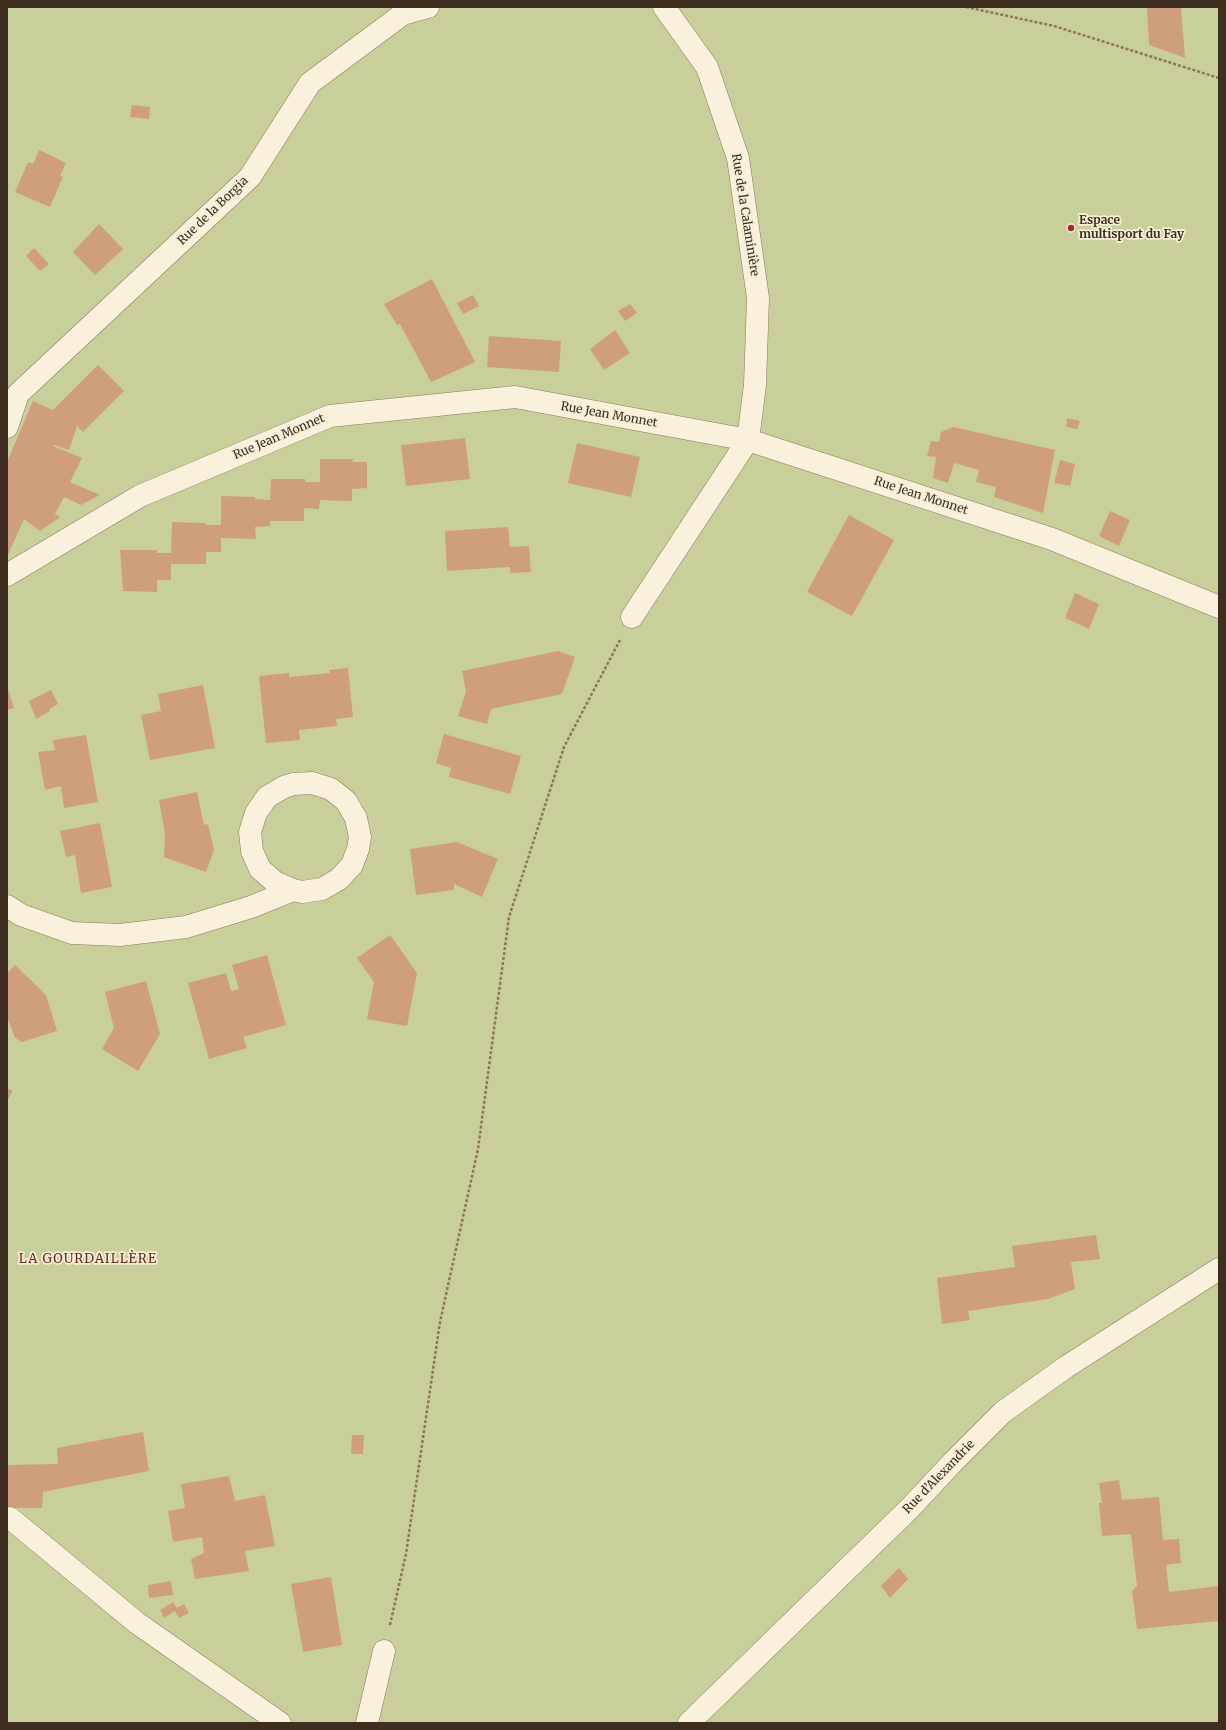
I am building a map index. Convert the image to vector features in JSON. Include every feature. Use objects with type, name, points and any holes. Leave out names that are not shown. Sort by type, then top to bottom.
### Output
[{"type":"street","name":"Rue de la Borgia","points":[[7,427],[18,394],[250,177],[310,83],[403,14],[428,7]]},
{"type":"street","name":"Rue de la Calaminière","points":[[664,7],[707,67],[738,158],[758,298],[755,384],[748,440]]},
{"type":"street","name":"Rue Jean Monnet","points":[[7,575],[140,496],[330,416],[515,397],[748,440],[1052,539],[1219,608]]},
{"type":"street","points":[[632,617],[748,440]]},
{"type":"street","points":[[7,906],[21,915],[72,933],[120,935],[186,927],[251,907],[292,890],[312,891],[322,889],[334,883],[346,873],[352,865],[359,847],[358,828],[351,808],[339,794],[331,789],[317,784],[302,782],[275,791],[261,804],[252,822],[250,842],[255,861],[267,876],[283,887],[292,890]]},
{"type":"street","name":"Rue d’Alexandrie","points":[[689,1723],[910,1508],[952,1462],[1003,1412],[1066,1367],[1219,1269]]},
{"type":"street","points":[[10,1518],[138,1623],[280,1723]]},
{"type":"street","points":[[366,1723],[384,1651]]},
{"type":"path","points":[[966,7],[1054,26],[1219,78]]},
{"type":"path","points":[[384,1651],[406,1554],[440,1322],[478,1149],[509,917],[564,747],[632,617]]},
{"type":"green space","points":[[7,7],[1219,7],[1219,1723],[7,1723]]},
{"type":"building","points":[[1147,7],[1181,7],[1185,58],[1149,45]]},
{"type":"building","points":[[132,105],[150,107],[149,119],[130,117]]},
{"type":"building","points":[[39,150],[66,163],[60,176],[63,177],[50,207],[15,192],[28,162],[33,164]]},
{"type":"building","points":[[99,224],[123,249],[95,275],[73,252]]},
{"type":"building","points":[[34,248],[49,264],[40,271],[26,256]]},
{"type":"building","points":[[432,279],[475,362],[431,382],[400,324],[397,325],[384,304]]},
{"type":"building","points":[[473,295],[479,306],[463,314],[457,303]]},
{"type":"building","points":[[630,304],[637,313],[625,321],[618,311]]},
{"type":"building","points":[[615,330],[630,353],[604,370],[590,349]]},
{"type":"building","points":[[489,336],[561,341],[559,372],[487,367]]},
{"type":"building","points":[[98,365],[124,391],[83,432],[77,426],[69,450],[54,445],[53,446],[82,458],[70,482],[100,495],[81,505],[64,497],[55,514],[60,517],[40,531],[24,519],[7,557],[7,462],[33,401],[53,410]]},
{"type":"building","points":[[1067,418],[1080,421],[1077,429],[1066,427]]},
{"type":"building","points":[[953,427],[1055,450],[1043,513],[994,497],[996,487],[976,482],[979,470],[954,463],[948,483],[933,478],[936,457],[927,456],[931,441],[939,442],[941,432]]},
{"type":"building","points":[[465,438],[470,479],[406,486],[401,445]]},
{"type":"building","points":[[577,443],[640,457],[631,497],[568,483]]},
{"type":"building","points":[[320,459],[353,459],[352,462],[367,462],[367,488],[352,489],[352,501],[320,500],[319,509],[304,508],[304,521],[270,521],[270,526],[255,527],[256,539],[221,538],[221,552],[206,552],[206,564],[171,564],[171,580],[157,580],[157,592],[123,591],[120,550],[157,550],[157,553],[171,553],[172,522],[221,525],[221,496],[255,497],[255,499],[270,500],[271,479],[305,479],[305,482],[320,482]]},
{"type":"building","points":[[1060,460],[1075,464],[1070,486],[1054,483]]},
{"type":"building","points":[[1110,511],[1130,520],[1119,546],[1099,536]]},
{"type":"building","points":[[849,515],[894,540],[852,616],[807,592]]},
{"type":"building","points":[[508,527],[510,547],[529,546],[531,572],[510,573],[510,567],[447,571],[445,531]]},
{"type":"building","points":[[1075,593],[1099,604],[1089,629],[1065,618]]},
{"type":"building","points":[[558,651],[575,657],[562,694],[491,709],[487,724],[458,716],[466,691],[462,671]]},
{"type":"building","points":[[348,668],[353,717],[336,719],[337,726],[299,730],[300,740],[266,743],[259,676],[289,673],[289,677],[330,673],[329,670]]},
{"type":"building","points":[[203,685],[215,748],[150,760],[141,715],[161,711],[158,694]]},
{"type":"building","points":[[7,686],[14,708],[7,710]]},
{"type":"building","points":[[51,690],[58,704],[49,709],[50,711],[36,719],[29,701]]},
{"type":"building","points":[[444,734],[521,756],[510,794],[449,777],[451,768],[436,763]]},
{"type":"building","points":[[86,735],[98,802],[64,808],[61,786],[45,790],[38,752],[55,750],[53,740]]},
{"type":"building","points":[[197,792],[204,825],[208,824],[214,850],[206,872],[164,857],[165,834],[159,800]]},
{"type":"building","points":[[100,823],[112,887],[81,893],[75,855],[66,857],[60,831]]},
{"type":"building","points":[[457,842],[498,859],[482,897],[454,884],[454,890],[416,895],[410,849]]},
{"type":"building","points":[[390,935],[417,973],[407,1026],[367,1019],[374,982],[357,958]]},
{"type":"building","points":[[267,955],[286,1025],[243,1037],[247,1048],[209,1059],[188,983],[226,973],[231,991],[239,989],[232,965]]},
{"type":"building","points":[[15,965],[46,995],[57,1031],[22,1042],[15,1038],[7,1017],[7,973]]},
{"type":"building","points":[[146,981],[160,1034],[138,1071],[102,1049],[114,1028],[105,992]]},
{"type":"building","points":[[7,1088],[13,1091],[7,1101]]},
{"type":"building","points":[[1096,1235],[1100,1259],[1071,1262],[1075,1289],[1048,1299],[968,1311],[970,1320],[942,1324],[937,1278],[1015,1267],[1012,1246]]},
{"type":"building","points":[[143,1432],[149,1471],[43,1492],[42,1508],[7,1508],[7,1465],[58,1464],[57,1448]]},
{"type":"building","points":[[352,1435],[364,1435],[363,1454],[351,1454]]},
{"type":"building","points":[[229,1476],[235,1501],[265,1495],[275,1546],[245,1551],[249,1571],[195,1579],[191,1559],[204,1553],[202,1537],[173,1542],[168,1511],[185,1508],[181,1484]]},
{"type":"building","points":[[1119,1480],[1122,1500],[1159,1497],[1163,1540],[1179,1539],[1181,1563],[1166,1565],[1169,1592],[1219,1586],[1219,1621],[1137,1629],[1132,1591],[1137,1586],[1131,1534],[1102,1536],[1099,1503],[1102,1503],[1099,1483]]},
{"type":"building","points":[[899,1568],[908,1579],[890,1598],[881,1586]]},
{"type":"building","points":[[331,1577],[342,1645],[303,1652],[291,1584]]},
{"type":"building","points":[[171,1581],[173,1595],[149,1598],[148,1585]]},
{"type":"building","points":[[173,1602],[177,1608],[184,1604],[189,1613],[179,1618],[175,1611],[164,1618],[160,1610]]},
{"type":"place","name":"Espace multisport du Fay","points":[[1071,228]]},
{"type":"district","name":"LA GOURDAILLÈRE","points":[[88,1259]]}]
